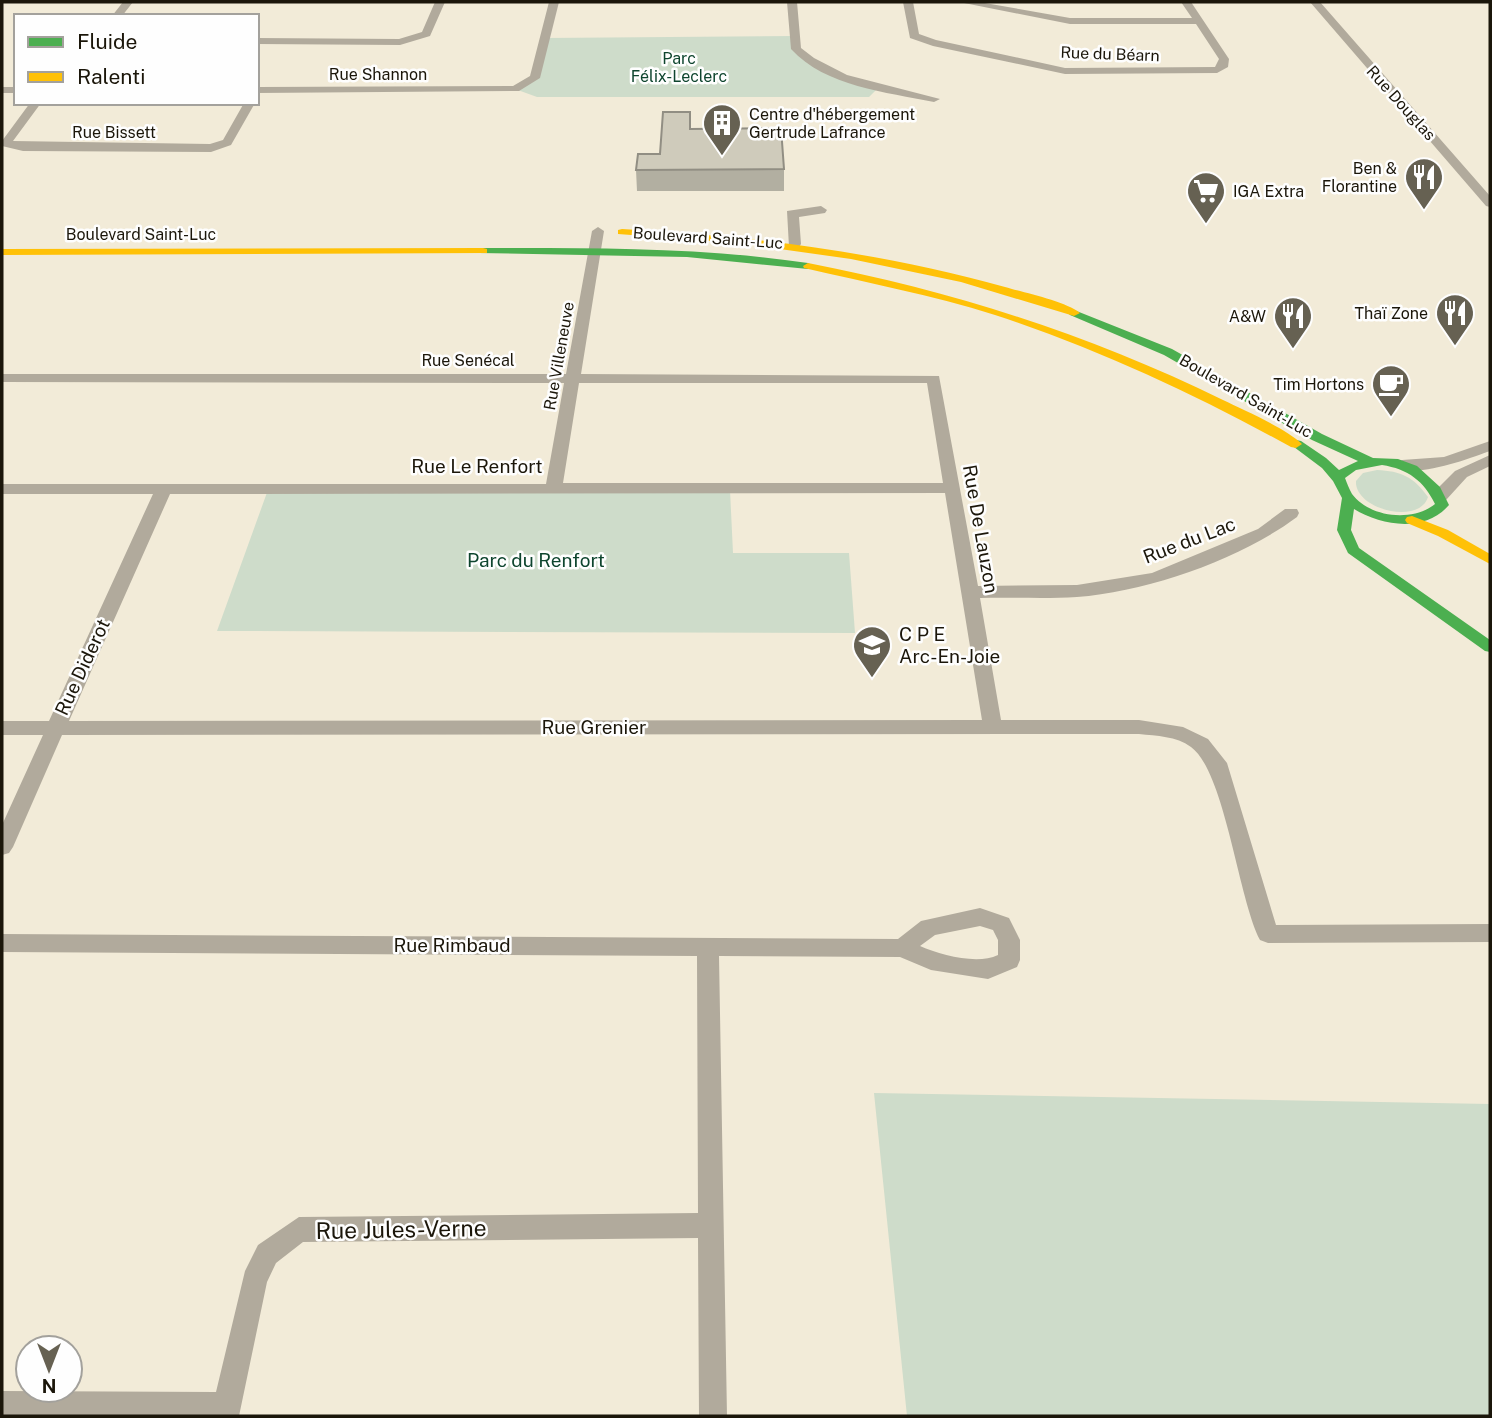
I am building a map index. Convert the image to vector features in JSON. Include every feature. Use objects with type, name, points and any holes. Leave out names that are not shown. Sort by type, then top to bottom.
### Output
[{"type":"street","points":[[259,41],[400,42],[426,34],[440,2]]},
{"type":"street","name":"Rue Shannon","points":[[259,90],[515,89],[535,78],[554,2]]},
{"type":"street","points":[[792,2],[796,49],[809,62],[856,81],[934,99]]},
{"type":"street","name":"Rue du Béarn","points":[[908,2],[914,36],[921,40],[1065,71],[1217,70],[1223,67],[1224,59],[1186,2]]},
{"type":"street","points":[[964,2],[1070,21],[1198,21]]},
{"type":"street","name":"Rue Douglas","points":[[1315,2],[1490,203]]},
{"type":"street","name":"Rue Douglas","points":[[1328,2],[1490,184]]},
{"type":"street","name":"Rue Bissett","points":[[34,105],[6,143],[23,147],[211,148],[228,142],[249,105]]},
{"type":"street","points":[[794,244],[792,214],[821,210]]},
{"type":"street","name":"Boulevard Saint-Luc","points":[[591,231],[685,233],[794,244],[854,253],[1016,292],[1095,320],[1217,376],[1313,436],[1368,461],[1402,465]]},
{"type":"street","name":"Rue Villeneuve","points":[[554,487],[594,250],[591,231]]},
{"type":"street","name":"Boulevard Saint-Luc","points":[[2,252],[594,250],[704,254],[802,265],[906,285],[968,302],[1066,336],[1190,387],[1307,452],[1338,477]]},
{"type":"street","name":"Rue Senécal","points":[[2,378],[934,379]]},
{"type":"street","name":"Rue De Lauzon","points":[[934,379],[993,728]]},
{"type":"street","points":[[1402,465],[1446,463],[1490,446]]},
{"type":"street","points":[[1368,461],[1351,465],[1338,477],[1349,498],[1363,509],[1391,519],[1412,520],[1431,516],[1461,474],[1490,460]]},
{"type":"street","points":[[1402,465],[1426,478],[1456,516]]},
{"type":"street","name":"Rue Diderot","points":[[2,847],[164,488]]},
{"type":"street","name":"Rue Le Renfort","points":[[2,489],[953,488]]},
{"type":"street","points":[[1349,498],[1346,537],[1353,550],[1490,648]]},
{"type":"street","name":"Rue du Lac","points":[[970,592],[1077,592],[1156,578],[1264,533],[1291,513]]},
{"type":"street","points":[[1379,569],[1372,536],[1391,519]]},
{"type":"street","points":[[1412,520],[1443,533],[1490,560]]},
{"type":"street","name":"Rue Grenier","points":[[2,728],[1139,727],[1185,733],[1207,748],[1217,763],[1268,934],[1490,933]]},
{"type":"street","name":"Rue Rimbaud","points":[[2,943],[901,947]]},
{"type":"street","points":[[708,946],[713,1416]]},
{"type":"street","name":"Rue Jules-Verne","points":[[226,1411],[254,1280],[267,1254],[299,1230],[711,1225]]},
{"type":"street","points":[[2,1405],[226,1411]]},
{"type":"green space","name":"Parc Félix-Leclerc","points":[[794,36],[796,49],[830,73],[880,86],[869,97],[537,97],[515,89],[535,78],[545,38]]},
{"type":"green space","points":[[1377,470],[1406,476],[1418,484],[1428,497],[1422,506],[1413,511],[1401,512],[1376,506],[1358,491],[1356,481],[1363,473]]},
{"type":"green space","name":"Parc du Renfort","points":[[269,487],[730,490],[733,553],[849,553],[855,633],[217,631]]},
{"type":"green space","points":[[874,1093],[1490,1104],[1490,1416],[907,1416]]},
{"type":"building","points":[[663,112],[690,112],[690,129],[781,128],[784,169],[636,170],[638,154],[660,154]]},
{"type":"traffic: fast","points":[[483,251],[687,253],[808,266]]},
{"type":"traffic: fast","points":[[1074,313],[1168,352],[1317,437],[1369,461]]},
{"type":"traffic: fast","points":[[1296,444],[1331,469],[1352,501],[1373,513],[1398,520],[1410,520],[1433,513],[1442,505],[1425,478],[1398,463],[1366,462],[1338,477]]},
{"type":"traffic: fast","points":[[1349,498],[1344,530],[1353,550],[1490,647]]},
{"type":"traffic: slow","points":[[622,232],[737,240],[851,255],[964,279],[1074,313]]},
{"type":"traffic: slow","points":[[2,252],[483,251]]},
{"type":"traffic: slow","points":[[808,266],[936,294],[1060,334],[1180,384],[1296,444]]},
{"type":"traffic: slow","points":[[1412,520],[1443,533],[1490,560]]},
{"type":"place","name":"Centre d'hébergement Gertrude Lafrance","points":[[722,157]]},
{"type":"place","name":"Ben & Florantine","points":[[1424,211]]},
{"type":"place","name":"IGA Extra","points":[[1206,225]]},
{"type":"place","name":"Thaï Zone","points":[[1455,347]]},
{"type":"place","name":"A&W","points":[[1293,350]]},
{"type":"place","name":"Tim Hortons","points":[[1391,418]]},
{"type":"place","name":"C P E Arc-En-Joie","points":[[872,679]]}]
